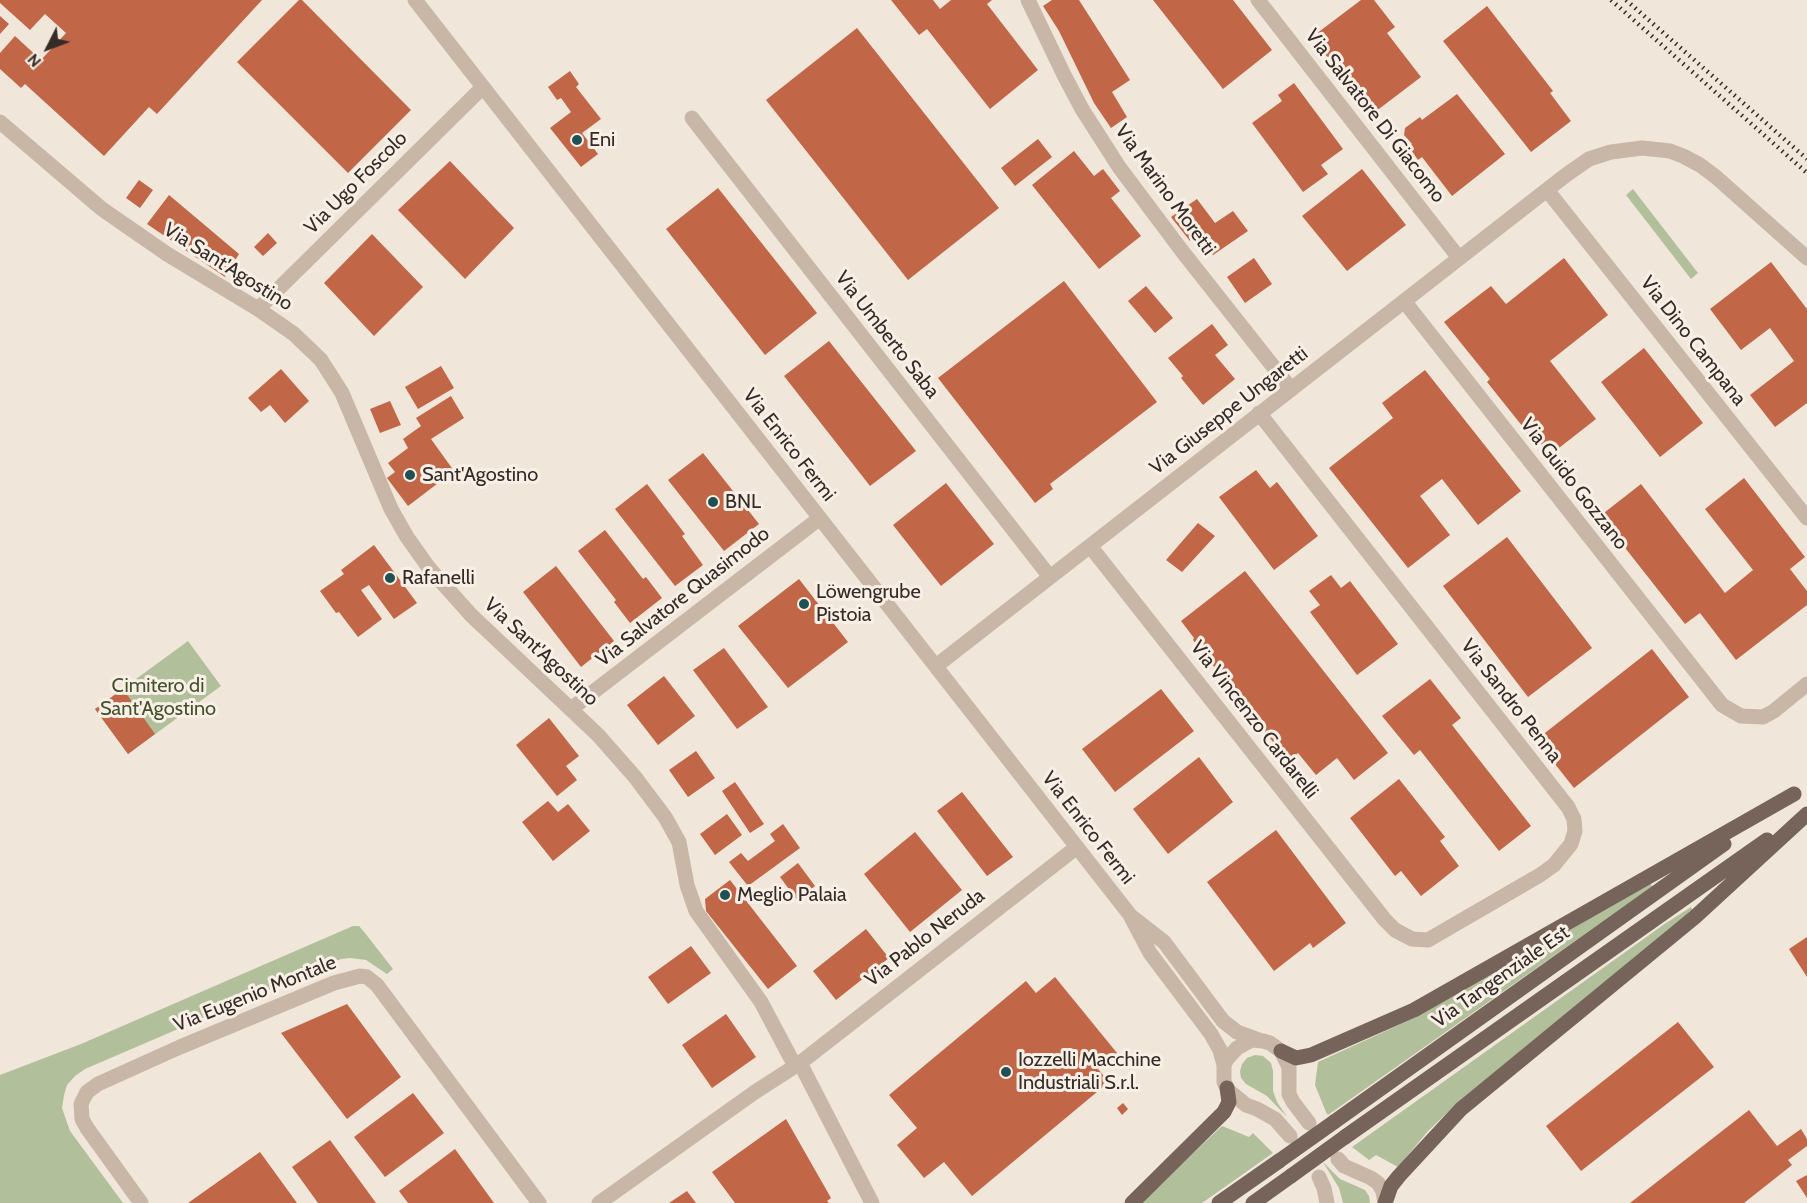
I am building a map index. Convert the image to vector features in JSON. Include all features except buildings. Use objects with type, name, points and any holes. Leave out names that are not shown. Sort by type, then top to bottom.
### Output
[{"type":"main road","name":"Via Tangenziale Est","points":[[1219,1203],[1807,786]]},
{"type":"main road","points":[[1281,1051],[1296,1058],[1311,1055],[1414,1010],[1794,794]]},
{"type":"main road","name":"Via Tangenziale Est","points":[[1253,1203],[1807,813]]},
{"type":"main road","points":[[1385,1203],[1391,1186],[1399,1176],[1461,1109],[1695,917],[1807,813]]},
{"type":"main road","points":[[1132,1203],[1228,1108],[1227,1088]]},
{"type":"street","name":"Via Enrico Fermi","points":[[415,0],[1130,915],[1150,953],[1211,1034],[1220,1050],[1224,1065],[1224,1082],[1227,1088]]},
{"type":"street","name":"Via Marino Moretti","points":[[1028,0],[1082,109],[1119,167],[1291,389]]},
{"type":"street","name":"Via Salvatore Di Giacomo","points":[[1258,0],[1459,258]]},
{"type":"street","name":"Via Ugo Foscolo","points":[[258,309],[483,87]]},
{"type":"street","name":"Via Umberto Saba","points":[[692,118],[1050,577]]},
{"type":"street","name":"Via Sant'Agostino","points":[[0,122],[102,209],[167,254],[258,309],[294,334],[321,360],[342,393],[391,509],[429,568],[471,615],[572,709],[606,744],[635,777],[665,817],[679,842],[687,885],[696,911],[760,1002],[798,1064],[872,1203]]},
{"type":"street","name":"Via Giuseppe Ungaretti","points":[[936,666],[1459,258],[1547,190],[1596,156],[1642,148],[1670,151],[1700,165],[1807,258]]},
{"type":"street","name":"Via Dino Campana","points":[[1547,190],[1807,518]]},
{"type":"street","name":"Via Guido Gozzano","points":[[1404,301],[1722,705],[1741,716],[1763,717],[1774,711],[1807,684]]},
{"type":"street","name":"Via Sandro Penna","points":[[1259,413],[1568,807],[1574,819],[1575,831],[1571,844],[1554,865],[1428,940],[1412,939],[1402,935],[1384,920]]},
{"type":"street","name":"Via Salvatore Quasimodo","points":[[572,709],[820,518]]},
{"type":"street","name":"Via Vincenzo Cardarelli","points":[[1090,546],[1384,920]]},
{"type":"street","name":"Via Pablo Neruda","points":[[798,1064],[1077,847]]},
{"type":"street","name":"Via Enrico Fermi","points":[[1130,915],[1164,942],[1223,1021],[1237,1032],[1270,1043],[1281,1051]]},
{"type":"street","name":"Via Eugenio Montale","points":[[141,1203],[82,1119],[81,1104],[87,1092],[98,1084],[180,1047],[344,979],[360,976],[367,977],[377,985],[539,1203]]},
{"type":"street","points":[[1224,1065],[1237,1048],[1252,1040],[1260,1041]]},
{"type":"street","points":[[1281,1051],[1289,1067],[1289,1094],[1310,1124]]},
{"type":"street","points":[[599,1203],[798,1064]]},
{"type":"street","points":[[1227,1088],[1237,1099],[1275,1119],[1290,1136]]},
{"type":"street","points":[[1338,1160],[1344,1166],[1378,1183],[1383,1191],[1385,1203]]},
{"type":"street","points":[[1319,1177],[1327,1203]]},
{"type":"green space","points":[[1633,189],[1698,273],[1691,279],[1626,195]]},
{"type":"green space","name":"Cimitero di Sant'Agostino","points":[[188,641],[221,686],[128,754],[95,709]]},
{"type":"green space","points":[[1649,882],[1652,886],[1650,888],[1328,1115],[1315,1085],[1318,1062],[1414,1018],[1550,942]]},
{"type":"green space","points":[[1691,907],[1693,911],[1464,1097],[1428,1131],[1398,1167],[1376,1155],[1369,1160],[1352,1147],[1666,923]]},
{"type":"green space","points":[[353,926],[359,926],[393,969],[387,974],[366,960],[341,959],[85,1069],[67,1085],[62,1108],[70,1131],[123,1203],[0,1203],[0,1075],[81,1044]]},
{"type":"green space","points":[[1255,1055],[1263,1056],[1271,1063],[1273,1091],[1287,1117],[1267,1096],[1246,1084],[1241,1078],[1242,1064],[1247,1058]]},
{"type":"green space","points":[[1222,1126],[1249,1137],[1253,1133],[1273,1153],[1202,1203],[1140,1203]]},
{"type":"green space","points":[[1323,1162],[1340,1179],[1365,1190],[1370,1203],[1343,1203],[1339,1188]]},
{"type":"railway","points":[[1611,0],[1807,173]]},
{"type":"railway","points":[[1626,0],[1807,159]]},
{"type":"place","name":"Eni","points":[[577,140]]},
{"type":"place","name":"Sant'Agostino","points":[[410,475]]},
{"type":"place","name":"BNL","points":[[713,502]]},
{"type":"place","name":"Rafanelli","points":[[390,578]]},
{"type":"place","name":"Löwengrube Pistoia","points":[[804,604]]},
{"type":"place","name":"Meglio Palaia","points":[[725,895]]},
{"type":"place","name":"Iozzelli Macchine Industriali S.r.l.","points":[[1006,1072]]}]
